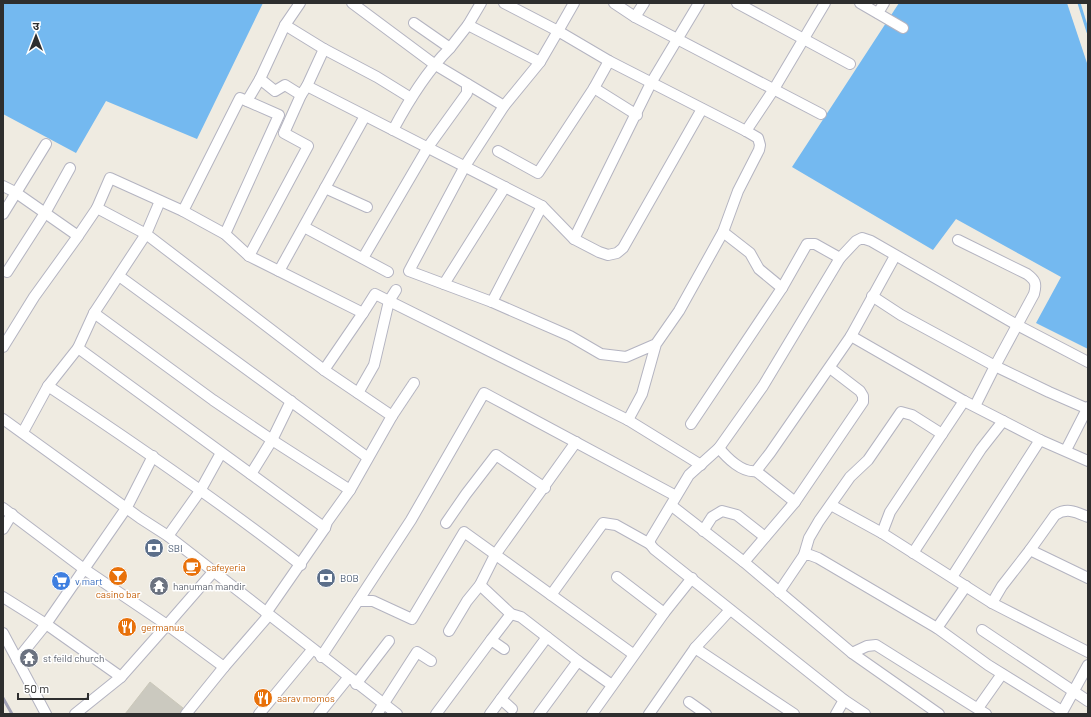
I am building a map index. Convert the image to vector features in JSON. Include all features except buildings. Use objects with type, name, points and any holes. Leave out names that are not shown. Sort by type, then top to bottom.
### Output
[{"type":"street","points":[[247,101],[260,79],[285,25],[300,3]]},
{"type":"street","points":[[352,3],[434,64],[504,106]]},
{"type":"street","points":[[393,130],[410,98],[434,64],[450,48],[468,25],[482,3]]},
{"type":"street","points":[[504,3],[758,138],[760,145],[759,150],[738,191],[723,232],[679,311],[656,344],[642,394],[628,420]]},
{"type":"street","points":[[574,3],[540,62],[504,106],[465,166],[409,271],[492,302],[570,336],[601,354],[615,357],[626,357],[656,344]]},
{"type":"street","points":[[614,3],[635,16],[821,114]]},
{"type":"street","points":[[635,16],[644,3]]},
{"type":"street","points":[[574,239],[652,83],[699,3]]},
{"type":"street","points":[[737,3],[850,64]]},
{"type":"street","points":[[746,131],[774,89],[825,3]]},
{"type":"street","points":[[860,3],[903,28]]},
{"type":"street","points":[[878,13],[884,3]]},
{"type":"street","points":[[414,23],[450,48]]},
{"type":"street","points":[[285,25],[324,49],[377,77],[410,98]]},
{"type":"street","points":[[468,25],[540,62]]},
{"type":"street","points":[[249,256],[308,146],[284,133],[300,95],[307,86],[324,49]]},
{"type":"street","points":[[498,151],[538,173],[594,88],[609,60]]},
{"type":"street","points":[[260,79],[275,90],[285,85],[300,95]]},
{"type":"street","points":[[363,258],[428,148],[467,93],[467,84]]},
{"type":"street","points":[[307,86],[542,206],[574,239],[608,255],[617,253],[623,248],[702,109]]},
{"type":"street","points":[[594,88],[637,114]]},
{"type":"street","points":[[183,211],[240,98],[279,115],[225,234]]},
{"type":"street","points":[[279,271],[365,116]]},
{"type":"street","points":[[3,214],[15,192],[46,144]]},
{"type":"street","points":[[7,272],[45,213],[70,168]]},
{"type":"street","points":[[3,347],[34,297],[97,208],[110,178],[160,202],[183,211],[225,234],[249,256],[363,313]]},
{"type":"street","points":[[3,186],[15,192],[78,236]]},
{"type":"street","points":[[444,284],[505,187]]},
{"type":"street","points":[[325,188],[367,207]]},
{"type":"street","points":[[23,432],[48,386],[78,348],[94,313],[146,234],[160,202]]},
{"type":"street","points":[[492,302],[542,206]]},
{"type":"street","points":[[97,208],[146,234],[324,370],[392,416]]},
{"type":"street","points":[[304,227],[388,272]]},
{"type":"street","points":[[723,232],[750,253],[759,269],[782,288]]},
{"type":"street","points":[[650,544],[650,540],[690,475],[719,448],[763,386],[840,258],[856,241],[862,238],[870,241],[1017,325],[1088,362]]},
{"type":"street","points":[[958,240],[1035,280],[1037,286],[975,406]]},
{"type":"street","points":[[691,424],[782,288],[807,244],[815,244],[840,258]]},
{"type":"street","points":[[756,471],[830,368],[851,336],[895,256]]},
{"type":"street","points":[[119,276],[367,457]]},
{"type":"street","points":[[358,393],[374,365],[389,301],[396,290]]},
{"type":"street","points":[[324,370],[375,294],[628,420],[701,465]]},
{"type":"street","points":[[872,296],[902,315],[995,366],[1048,392],[1088,408],[1066,450]]},
{"type":"street","points":[[94,313],[213,400],[350,490]]},
{"type":"street","points":[[851,336],[964,401],[1040,440],[1066,450],[1088,461]]},
{"type":"street","points":[[78,348],[325,528]]},
{"type":"street","points":[[744,562],[795,502],[863,402],[863,396],[860,390],[830,368]]},
{"type":"street","points":[[186,714],[268,614],[325,528],[327,522],[350,490],[367,457],[414,383]]},
{"type":"street","points":[[48,386],[153,456],[200,491],[241,518],[300,565]]},
{"type":"street","points":[[321,657],[411,520],[484,393],[676,496]]},
{"type":"street","points":[[251,474],[272,440],[291,401]]},
{"type":"street","points":[[882,533],[890,512],[964,401]]},
{"type":"street","points":[[779,592],[804,555],[810,538],[831,505],[850,477],[868,460],[901,412],[912,415],[942,434]]},
{"type":"street","points":[[3,418],[127,507],[140,518],[168,536],[312,650],[396,714]]},
{"type":"street","points":[[913,553],[981,449],[1003,421]]},
{"type":"street","points":[[952,577],[1040,440]]},
{"type":"street","points":[[449,631],[467,601],[480,585],[495,555],[576,442]]},
{"type":"street","points":[[719,448],[727,457],[738,465],[751,471],[756,471],[795,502]]},
{"type":"street","points":[[168,536],[200,491],[221,453]]},
{"type":"street","points":[[446,523],[496,455],[544,488]]},
{"type":"street","points":[[17,660],[46,624],[127,507],[153,456]]},
{"type":"street","points":[[831,505],[882,533],[992,603],[1088,652]]},
{"type":"street","points":[[672,506],[744,562],[852,653],[939,714]]},
{"type":"street","points":[[3,508],[84,569],[167,625],[224,667]]},
{"type":"street","points":[[703,531],[712,517],[722,511],[736,515],[765,537]]},
{"type":"street","points":[[992,603],[1002,586],[1055,515],[1061,511],[1072,511],[1088,517]]},
{"type":"street","points":[[3,529],[12,514]]},
{"type":"street","points":[[551,596],[602,523],[616,525],[650,544],[730,610],[844,700],[865,714]]},
{"type":"street","points":[[358,601],[373,601],[412,619],[464,532],[633,654]]},
{"type":"street","points":[[1030,550],[1088,578]]},
{"type":"street","points":[[804,555],[810,555],[818,558],[937,628],[948,638],[1062,713],[1088,665]]},
{"type":"street","points":[[75,714],[121,677],[214,572]]},
{"type":"street","points":[[617,577],[664,613]]},
{"type":"street","points":[[592,714],[633,654],[692,578]]},
{"type":"street","points":[[480,585],[511,614],[521,617],[612,685]]},
{"type":"street","points":[[937,628],[966,586]]},
{"type":"street","points":[[3,597],[46,624],[121,677]]},
{"type":"street","points":[[649,714],[695,648],[730,610]]},
{"type":"street","points":[[436,714],[511,614]]},
{"type":"street","points":[[982,630],[1088,702]]},
{"type":"street","points":[[3,633],[46,714]]},
{"type":"street","points":[[490,714],[547,637]]},
{"type":"street","points":[[491,640],[504,649]]},
{"type":"street","points":[[356,684],[389,641]]},
{"type":"street","points":[[852,653],[867,646],[876,644],[982,711],[1002,674]]},
{"type":"street","points":[[695,648],[794,714]]},
{"type":"street","points":[[258,714],[312,650]]},
{"type":"street","points":[[377,714],[384,706],[417,652],[431,661]]},
{"type":"street","points":[[539,714],[578,661]]},
{"type":"street","points":[[319,714],[348,678]]},
{"type":"street","points":[[501,700],[512,709]]},
{"type":"street","points":[[836,714],[844,700]]},
{"type":"street","points":[[689,702],[706,714]]},
{"type":"water","points":[[3,3],[263,3],[197,139],[106,101],[76,153],[3,114]]},
{"type":"water","points":[[899,3],[1067,3],[1088,66],[1088,349],[1036,323],[1061,277],[956,219],[933,250],[792,167]]},
{"type":"waterway","points":[[1079,3],[1088,32]]},
{"type":"railway","points":[[3,698],[12,714]]},
{"type":"place","name":"SBI","points":[[154,548]]},
{"type":"place","name":"cafeyeria","points":[[192,567]]},
{"type":"place","name":"casino bar","points":[[118,576]]},
{"type":"place","name":"BOB","points":[[326,578]]},
{"type":"place","name":"v mart","points":[[61,581]]},
{"type":"place","name":"hanuman mandir","points":[[159,586]]},
{"type":"place","name":"germanus","points":[[127,627]]},
{"type":"place","name":"st feild church","points":[[29,658]]},
{"type":"place","name":"aarav momos","points":[[263,698]]}]
